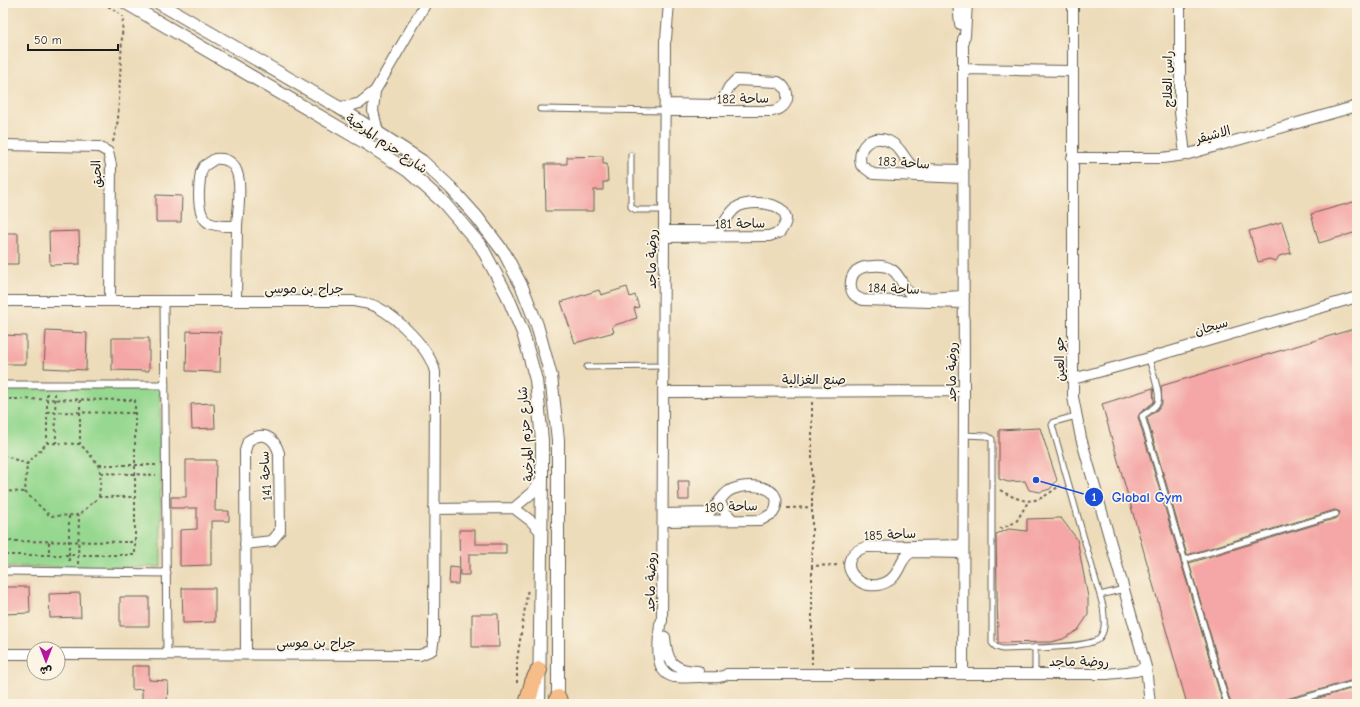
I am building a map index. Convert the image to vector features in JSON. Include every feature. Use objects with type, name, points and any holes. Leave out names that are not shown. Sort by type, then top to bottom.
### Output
[{"type":"highway","points":[[527,704],[533,682],[539,670]]},
{"type":"street","name":"شارع حزم المرخية","points":[[126,3],[364,142],[408,171],[444,203],[481,246],[507,295],[523,333],[536,380],[542,440],[539,704]]},
{"type":"street","name":"شارع حزم المرخية","points":[[159,3],[338,107],[422,161],[451,188],[477,217],[505,254],[522,287],[537,325],[551,376],[558,440],[558,702]]},
{"type":"street","points":[[338,107],[360,103],[375,91],[426,3]]},
{"type":"street","name":"روضة ماجد","points":[[661,3],[662,38],[665,40]]},
{"type":"street","name":"روضة ماجد","points":[[668,3],[665,40],[663,366],[664,518],[662,621],[669,659],[677,667],[688,670],[723,672],[727,674],[1112,674],[1136,671],[1146,667]]},
{"type":"street","name":"روضة ماجد","points":[[958,3],[961,36],[963,38]]},
{"type":"street","name":"روضة ماجد","points":[[963,674],[963,38],[965,36],[966,3]]},
{"type":"street","name":"جو العين","points":[[1073,3],[1072,379],[1076,416],[1088,466],[1146,667],[1150,704]]},
{"type":"street","name":"راس العلاج","points":[[1180,3],[1180,112],[1185,155]]},
{"type":"street","points":[[963,69],[1072,71]]},
{"type":"street","name":"ساحة 182","points":[[740,79],[778,82],[786,89],[787,99],[785,104],[777,110],[739,111],[665,108],[720,104],[726,96],[732,83],[740,79]]},
{"type":"street","points":[[375,91],[373,111],[378,132]]},
{"type":"street","points":[[726,96],[731,105],[739,111]]},
{"type":"street","name":"الاشيقر","points":[[1072,158],[1162,158],[1185,155],[1357,106]]},
{"type":"street","name":"ساحة 183","points":[[873,140],[887,141],[898,148],[910,165],[916,169],[963,174],[893,176],[873,174],[866,170],[862,165],[860,150],[865,144],[873,140]]},
{"type":"street","name":"الحبق","points":[[3,145],[99,147],[108,152],[111,165],[110,301]]},
{"type":"street","points":[[893,176],[900,167],[903,155]]},
{"type":"street","points":[[236,301],[239,175],[237,169],[228,160],[215,159],[204,166],[201,172],[201,211],[208,222],[215,225],[237,226]]},
{"type":"street","name":"ساحة 181","points":[[747,204],[772,204],[782,210],[786,222],[780,232],[769,236],[741,237],[664,234],[716,231],[726,221],[735,208],[747,204]]},
{"type":"street","points":[[726,221],[732,230],[741,237]]},
{"type":"street","name":"ساحة 184","points":[[876,266],[892,269],[897,273],[912,294],[916,296],[964,299],[895,302],[871,301],[856,297],[851,292],[850,283],[852,276],[858,269],[876,266]]},
{"type":"street","points":[[895,302],[902,289],[903,282]]},
{"type":"street","name":"سيحان","points":[[1072,379],[1357,297]]},
{"type":"street","name":"جراح بن موسى","points":[[3,301],[353,301],[368,304],[387,313],[421,346],[433,361],[436,381],[434,643],[432,650],[427,654],[66,654]]},
{"type":"street","points":[[164,301],[167,654]]},
{"type":"street","points":[[3,384],[165,385]]},
{"type":"street","name":"صنع الغزالية","points":[[663,392],[964,391]]},
{"type":"street","name":"ساحة 141","points":[[245,544],[272,541],[280,531],[279,453],[276,444],[271,438],[263,436],[254,437],[248,441],[245,451],[245,544],[246,654]]},
{"type":"street","points":[[514,508],[532,493],[542,478]]},
{"type":"street","name":"ساحة 180","points":[[759,487],[767,489],[775,495],[776,508],[769,517],[761,520],[664,518],[704,514],[712,510],[720,502],[724,495],[734,489],[759,487]]},
{"type":"street","points":[[720,502],[725,512],[733,520]]},
{"type":"street","points":[[434,509],[514,508],[531,521],[542,533]]},
{"type":"street","points":[[892,546],[899,554],[902,564]]},
{"type":"street","name":"ساحة 185","points":[[892,546],[964,549],[912,552],[906,556],[895,576],[889,582],[874,586],[857,580],[849,565],[852,555],[856,550],[867,547],[892,546]]},
{"type":"street","points":[[3,571],[167,573]]},
{"type":"street","points":[[3,654],[26,654]]},
{"type":"lane","points":[[540,109],[665,108]]},
{"type":"lane","points":[[631,155],[631,207],[636,210],[664,210]]},
{"type":"lane","points":[[1149,358],[1158,395],[1158,402],[1154,408],[1142,416],[1227,704]]},
{"type":"lane","points":[[587,367],[663,366]]},
{"type":"lane","points":[[963,434],[987,436],[992,439],[992,643],[996,647],[1002,649],[1085,644],[1098,639],[1103,629],[1104,617],[1100,595],[1052,425],[1054,422],[1076,416]]},
{"type":"lane","points":[[1184,560],[1336,514]]},
{"type":"lane","points":[[1100,595],[1124,589]]},
{"type":"lane","points":[[1035,647],[1035,674]]},
{"type":"lane","points":[[1284,704],[1357,683]]},
{"type":"path","points":[[103,3],[130,20]]},
{"type":"path","points":[[108,152],[116,138],[118,120],[123,16]]},
{"type":"path","points":[[25,492],[27,464],[47,443],[47,390]]},
{"type":"path","points":[[55,390],[56,443]]},
{"type":"path","points":[[812,392],[812,674]]},
{"type":"path","points":[[3,399],[135,400],[135,555],[3,555]]},
{"type":"path","points":[[80,399],[80,444],[99,465],[101,474],[99,497]]},
{"type":"path","points":[[47,412],[135,413]]},
{"type":"path","points":[[47,443],[80,444]]},
{"type":"path","points":[[3,455],[27,464]]},
{"type":"path","points":[[156,458],[156,482]]},
{"type":"path","points":[[99,465],[156,465]]},
{"type":"path","points":[[101,474],[156,475]]},
{"type":"path","points":[[992,486],[1016,499],[1028,502],[1048,495],[1068,479]]},
{"type":"path","points":[[3,491],[25,492],[50,516],[79,515],[99,497],[134,497]]},
{"type":"path","points":[[992,531],[1016,522],[1028,502]]},
{"type":"path","points":[[776,508],[812,507]]},
{"type":"path","points":[[62,564],[78,564],[79,515]]},
{"type":"path","points":[[69,516],[69,564]]},
{"type":"path","points":[[3,541],[134,542]]},
{"type":"path","points":[[49,542],[49,555]]},
{"type":"path","points":[[812,566],[849,565]]},
{"type":"path","points":[[518,689],[517,660],[528,582]]},
{"type":"green space","points":[[3,387],[160,388],[161,567],[3,567]]},
{"type":"building","points":[[603,156],[603,164],[607,164],[608,182],[603,182],[603,190],[594,190],[594,211],[546,211],[545,164],[567,164],[567,157]]},
{"type":"building","points":[[156,195],[182,196],[181,222],[156,222]]},
{"type":"building","points":[[1357,201],[1357,232],[1319,243],[1311,214]]},
{"type":"building","points":[[1282,222],[1291,253],[1279,256],[1276,261],[1269,259],[1258,262],[1249,231]]},
{"type":"building","points":[[79,231],[80,264],[50,265],[49,232]]},
{"type":"building","points":[[3,233],[18,233],[18,264],[3,264]]},
{"type":"building","points":[[627,287],[630,297],[635,295],[639,307],[634,308],[637,318],[612,326],[614,332],[575,343],[561,302],[599,290],[601,295]]},
{"type":"building","points":[[1357,328],[1357,679],[1283,700],[1280,704],[1231,704],[1189,563],[1337,518],[1340,512],[1335,510],[1187,555],[1147,418],[1162,404],[1161,386]]},
{"type":"building","points":[[46,331],[87,333],[86,370],[44,368]]},
{"type":"building","points":[[187,331],[221,332],[220,372],[186,371]]},
{"type":"building","points":[[3,335],[26,336],[26,364],[3,364]]},
{"type":"building","points":[[112,338],[149,338],[149,371],[112,370]]},
{"type":"building","points":[[1153,388],[1154,402],[1140,413],[1138,417],[1223,704],[1187,704],[1102,404]]},
{"type":"building","points":[[214,403],[215,428],[192,429],[191,404]]},
{"type":"building","points":[[1040,428],[1057,480],[1050,489],[1040,492],[1029,490],[1025,481],[1008,482],[999,479],[999,430]]},
{"type":"building","points":[[186,460],[216,460],[215,511],[229,511],[229,521],[211,521],[211,565],[180,566],[180,530],[197,529],[197,508],[171,508],[171,497],[186,497]]},
{"type":"building","points":[[678,481],[689,481],[689,500],[679,500]]},
{"type":"building","points":[[1061,518],[1077,539],[1088,597],[1088,615],[1078,630],[1063,639],[1051,642],[998,643],[996,534],[1009,529],[1027,531],[1027,519]]},
{"type":"building","points":[[459,530],[475,530],[475,544],[506,544],[506,554],[469,554],[469,575],[460,575]]},
{"type":"building","points":[[450,567],[459,568],[458,584],[449,584]]},
{"type":"building","points":[[3,587],[29,587],[30,613],[3,614]]},
{"type":"building","points":[[182,588],[215,588],[215,622],[183,623]]},
{"type":"building","points":[[80,593],[81,617],[50,618],[49,594]]},
{"type":"building","points":[[120,597],[149,597],[149,626],[120,626]]},
{"type":"building","points":[[472,614],[498,614],[499,647],[472,647]]},
{"type":"building","points":[[132,666],[149,666],[149,680],[168,681],[167,704],[142,703],[142,689],[132,690]]},
{"type":"building","points":[[1357,687],[1357,704],[1298,704]]},
{"type":"place","name":"Global Gym","points":[[1036,480]]}]
